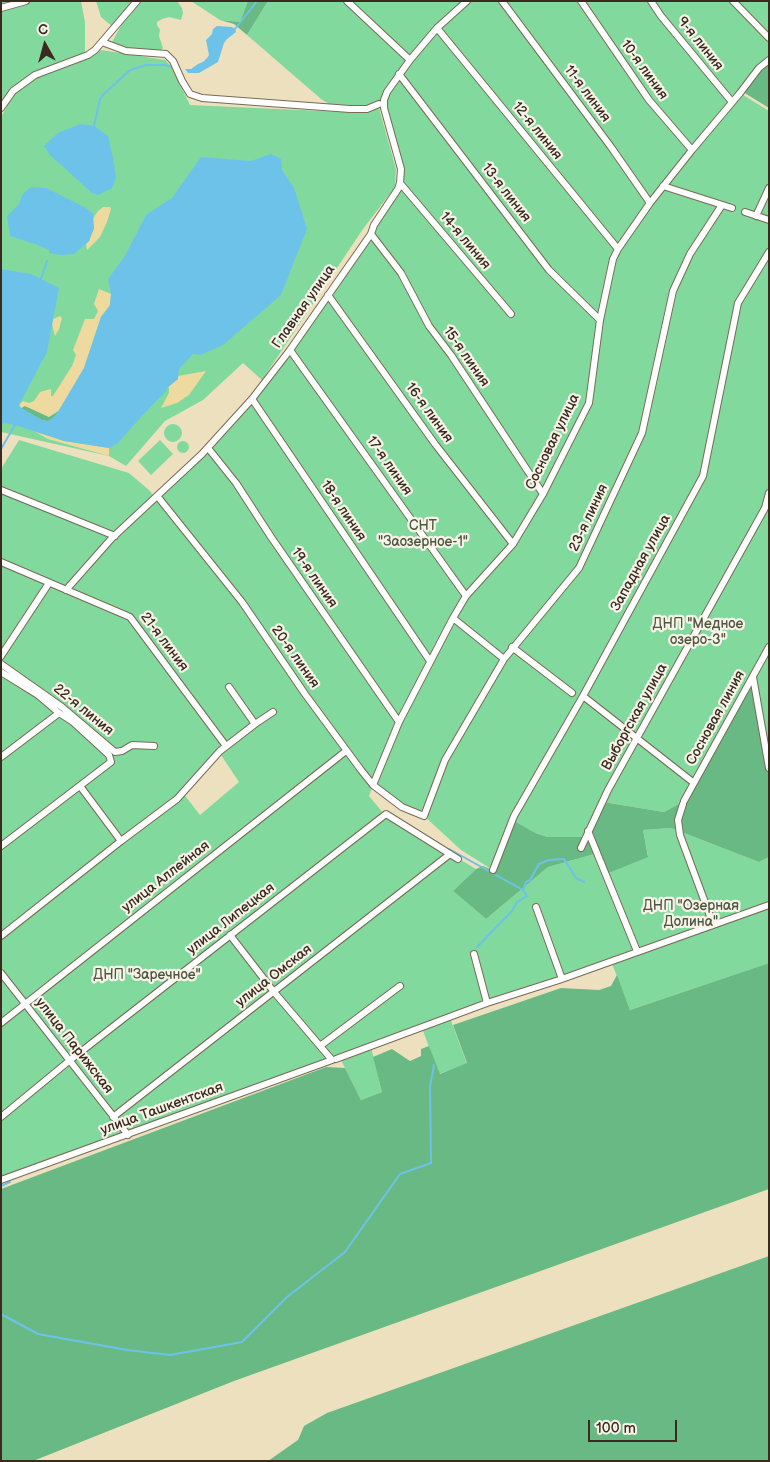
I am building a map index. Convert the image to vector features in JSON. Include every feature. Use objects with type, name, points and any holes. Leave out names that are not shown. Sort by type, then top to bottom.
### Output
[{"type":"street","points":[[1,8],[26,1]]},
{"type":"street","points":[[1,108],[13,91],[35,75],[88,55],[102,42],[137,1]]},
{"type":"street","points":[[347,1],[410,60]]},
{"type":"street","points":[[400,184],[401,170],[386,119],[384,100],[387,92],[410,60],[437,28],[467,1]]},
{"type":"street","name":"11-я линия","points":[[502,1],[611,147],[650,203]]},
{"type":"street","name":"10-я линия","points":[[581,1],[649,100],[692,150]]},
{"type":"street","name":"9-я линия","points":[[651,1],[661,16],[732,102]]},
{"type":"street","points":[[733,1],[769,38]]},
{"type":"street","name":"12-я линия","points":[[437,28],[618,249]]},
{"type":"street","points":[[102,42],[126,51],[166,54],[173,61],[190,94],[202,98],[350,109],[367,109],[379,104]]},
{"type":"street","name":"Сосновая улица","points":[[373,784],[399,722],[453,618],[466,596],[513,544],[543,494],[589,403],[600,320],[613,259],[618,249],[663,186],[758,68],[769,60]]},
{"type":"street","name":"13-я линия","points":[[399,74],[550,270],[600,320]]},
{"type":"street","name":"Главная улица","points":[[66,590],[115,536],[208,448],[252,399],[290,350],[371,234],[374,225],[400,184]]},
{"type":"street","name":"14-я линия","points":[[400,184],[512,314]]},
{"type":"street","points":[[663,186],[732,208]]},
{"type":"street","points":[[756,216],[769,188]]},
{"type":"street","name":"23-я линия","points":[[424,816],[445,760],[504,659],[579,568],[642,434],[673,291],[690,254],[722,205]]},
{"type":"street","points":[[745,212],[769,220]]},
{"type":"street","name":"15-я линия","points":[[371,234],[401,273],[428,326],[451,356],[543,494]]},
{"type":"street","name":"Западная улица","points":[[493,870],[514,816],[583,696],[703,476],[738,303],[769,252]]},
{"type":"street","name":"16-я линия","points":[[328,295],[435,444],[513,544]]},
{"type":"street","name":"17-я линия","points":[[290,350],[466,596]]},
{"type":"street","name":"18-я линия","points":[[252,399],[430,661]]},
{"type":"street","name":"19-я линия","points":[[208,448],[236,483],[271,537],[399,722]]},
{"type":"street","points":[[1,490],[115,536]]},
{"type":"street","name":"Выборгская улица","points":[[581,848],[608,790],[765,508],[769,493]]},
{"type":"street","name":"20-я линия","points":[[158,497],[242,602],[346,751],[373,784],[402,807],[424,816]]},
{"type":"street","name":"21-я линия","points":[[1,562],[130,617],[226,746]]},
{"type":"street","points":[[1,656],[49,583]]},
{"type":"street","points":[[453,618],[504,659]]},
{"type":"street","points":[[512,647],[572,693]]},
{"type":"street","name":"Сосновая линия","points":[[713,924],[680,835],[678,820],[694,782],[769,647]]},
{"type":"street","name":"22-я линия","points":[[1,664],[62,707],[115,752],[122,751],[132,745],[154,746]]},
{"type":"street","points":[[1,672],[38,695],[59,713],[74,722],[109,755],[111,760],[106,767],[1,846]]},
{"type":"street","points":[[753,677],[769,768]]},
{"type":"street","points":[[229,688],[256,724]]},
{"type":"street","points":[[583,696],[694,782]]},
{"type":"street","points":[[1,936],[177,799],[226,746],[273,712]]},
{"type":"street","points":[[1,756],[59,713]]},
{"type":"street","name":"улица Аллейная","points":[[1,1023],[346,751]]},
{"type":"street","points":[[80,786],[121,841]]},
{"type":"street","name":"улица Липецкая","points":[[1,1117],[69,1061],[386,814],[458,859]]},
{"type":"street","points":[[588,831],[637,951]]},
{"type":"street","name":"улица Омская","points":[[113,1117],[450,854]]},
{"type":"street","name":"улица Ташкентская","points":[[1,1180],[487,1003],[562,979],[769,905]]},
{"type":"street","points":[[536,907],[562,979]]},
{"type":"street","points":[[230,935],[274,992],[334,1060]]},
{"type":"street","points":[[474,954],[487,1003]]},
{"type":"street","name":"улица Парижская","points":[[1,973],[128,1135]]},
{"type":"street","points":[[320,1046],[400,986]]},
{"type":"green space","points":[[1,1],[81,1],[85,22],[85,56],[35,75],[13,91],[1,108]]},
{"type":"green space","points":[[96,1],[137,1],[113,27],[101,17]]},
{"type":"green space","points":[[142,1],[177,1],[182,8],[181,20],[169,17],[157,22],[163,48],[161,50],[126,49],[112,42],[122,24]]},
{"type":"green space","points":[[191,1],[248,1],[240,22],[220,20]]},
{"type":"green space","points":[[248,1],[268,1],[247,35],[234,24],[220,20],[240,22]]},
{"type":"green space","name":"СНТ \"Заозерное-1\"","points":[[268,1],[769,1],[769,60],[740,93],[769,111],[769,768],[684,801],[664,812],[603,802],[585,837],[548,837],[535,833],[493,870],[461,850],[424,816],[402,807],[373,785],[369,796],[384,814],[476,869],[453,891],[486,919],[548,867],[598,853],[648,856],[643,830],[671,828],[759,862],[769,857],[769,963],[630,1010],[611,961],[450,1018],[467,1064],[439,1074],[422,1028],[371,1047],[382,1092],[361,1100],[340,1058],[1,1180],[1,469],[19,440],[129,473],[150,491],[156,499],[208,448],[291,350],[398,189],[401,169],[384,100],[366,106],[352,107],[329,104],[247,35]],"holes":[[[219,752],[239,782],[200,815],[183,793]]]},
{"type":"green space","points":[[101,50],[165,60],[171,66],[190,105],[367,113],[379,108],[396,169],[395,187],[363,229],[262,380],[243,363],[203,400],[165,421],[126,466],[109,456],[1,432],[1,117],[13,96],[32,79],[75,64]]},
{"type":"green space","points":[[769,64],[769,108],[743,92],[757,72]]},
{"type":"green space","points":[[25,406],[49,417],[60,410],[48,421],[42,420],[21,408]]},
{"type":"green space","points":[[173,424],[179,427],[182,433],[179,439],[173,442],[167,439],[164,433],[167,427]]},
{"type":"green space","points":[[160,440],[173,454],[151,475],[138,461]]},
{"type":"green space","points":[[181,441],[185,441],[189,447],[185,453],[181,453],[177,449],[177,445]]},
{"type":"green space","points":[[753,677],[769,768],[769,857],[759,862],[671,828],[643,830],[648,857],[606,874],[598,853],[548,867],[486,919],[453,891],[476,869],[483,866],[492,870],[512,820],[535,833],[548,837],[585,837],[603,802],[664,812],[684,801]]},
{"type":"green space","points":[[769,963],[769,1189],[234,1381],[33,1461],[1,1461],[1,1189],[326,1067],[345,1068],[361,1100],[382,1092],[373,1057],[392,1049],[410,1061],[421,1056],[421,1049],[429,1046],[440,1074],[467,1063],[453,1025],[561,988],[599,990],[611,986],[617,975],[630,1010]]},
{"type":"green space","points":[[769,1256],[769,1461],[268,1461],[298,1440],[304,1426],[327,1413]]},
{"type":"sand","points":[[103,207],[110,207],[111,209],[107,222],[100,237],[87,250],[86,244],[94,228],[92,220]]},
{"type":"sand","points":[[99,289],[111,294],[110,306],[101,317],[84,368],[60,410],[49,417],[25,406],[21,408],[19,405],[23,401],[29,403],[34,401],[40,392],[51,389],[51,396],[53,396],[72,366],[76,355],[73,350],[85,319],[94,319],[98,311],[94,304]]},
{"type":"sand","points":[[60,316],[62,318],[55,336],[52,324],[53,319]]},
{"type":"sand","points":[[206,371],[189,395],[177,403],[161,408],[169,393],[168,387],[178,379],[178,376]]},
{"type":"sand","points":[[34,431],[64,441],[109,448],[109,456],[48,439]]},
{"type":"water","points":[[217,26],[232,27],[236,32],[224,43],[218,62],[199,73],[188,73],[185,69],[191,69],[203,62],[209,55],[206,40]]},
{"type":"water","points":[[80,124],[94,126],[108,136],[116,177],[112,188],[98,195],[92,193],[50,155],[44,146],[58,133]]},
{"type":"water","points":[[271,154],[281,159],[282,170],[294,188],[307,229],[281,295],[223,345],[200,355],[193,354],[179,369],[178,379],[167,388],[118,443],[109,448],[64,441],[15,425],[4,423],[1,426],[1,269],[31,274],[59,288],[47,352],[19,405],[42,420],[48,421],[59,410],[84,368],[101,317],[110,305],[111,294],[108,280],[125,256],[146,215],[172,198],[201,157],[251,161]]},
{"type":"water","points":[[31,187],[46,188],[86,208],[93,214],[94,228],[89,241],[74,254],[61,255],[49,253],[49,250],[10,236],[7,216],[19,204],[22,195]]},
{"type":"waterway","points":[[235,29],[257,1]]},
{"type":"waterway","points":[[94,126],[100,99],[130,70],[146,65],[172,67]]},
{"type":"waterway","points":[[41,279],[47,261]]},
{"type":"waterway","points":[[1,449],[15,425]]},
{"type":"waterway","points":[[449,849],[523,890]]},
{"type":"waterway","points":[[477,947],[512,911],[517,902],[527,896],[523,890],[526,882],[530,880],[539,864],[549,860],[564,859],[576,878],[584,882]]},
{"type":"waterway","points":[[1,1314],[38,1334],[127,1350],[170,1355],[242,1342],[287,1297],[345,1252],[400,1174],[431,1163],[430,1086],[434,1065]]},
{"type":"waterway","points":[[1,1186],[10,1182]]},
{"type":"park label","name":"ДНП \"Медное озеро-3\"","points":[[698,632]]},
{"type":"park label","name":"ДНП \"Озерная Долина\"","points":[[691,914]]},
{"type":"park label","name":"ДНП \"Заречное\"","points":[[147,975]]}]
